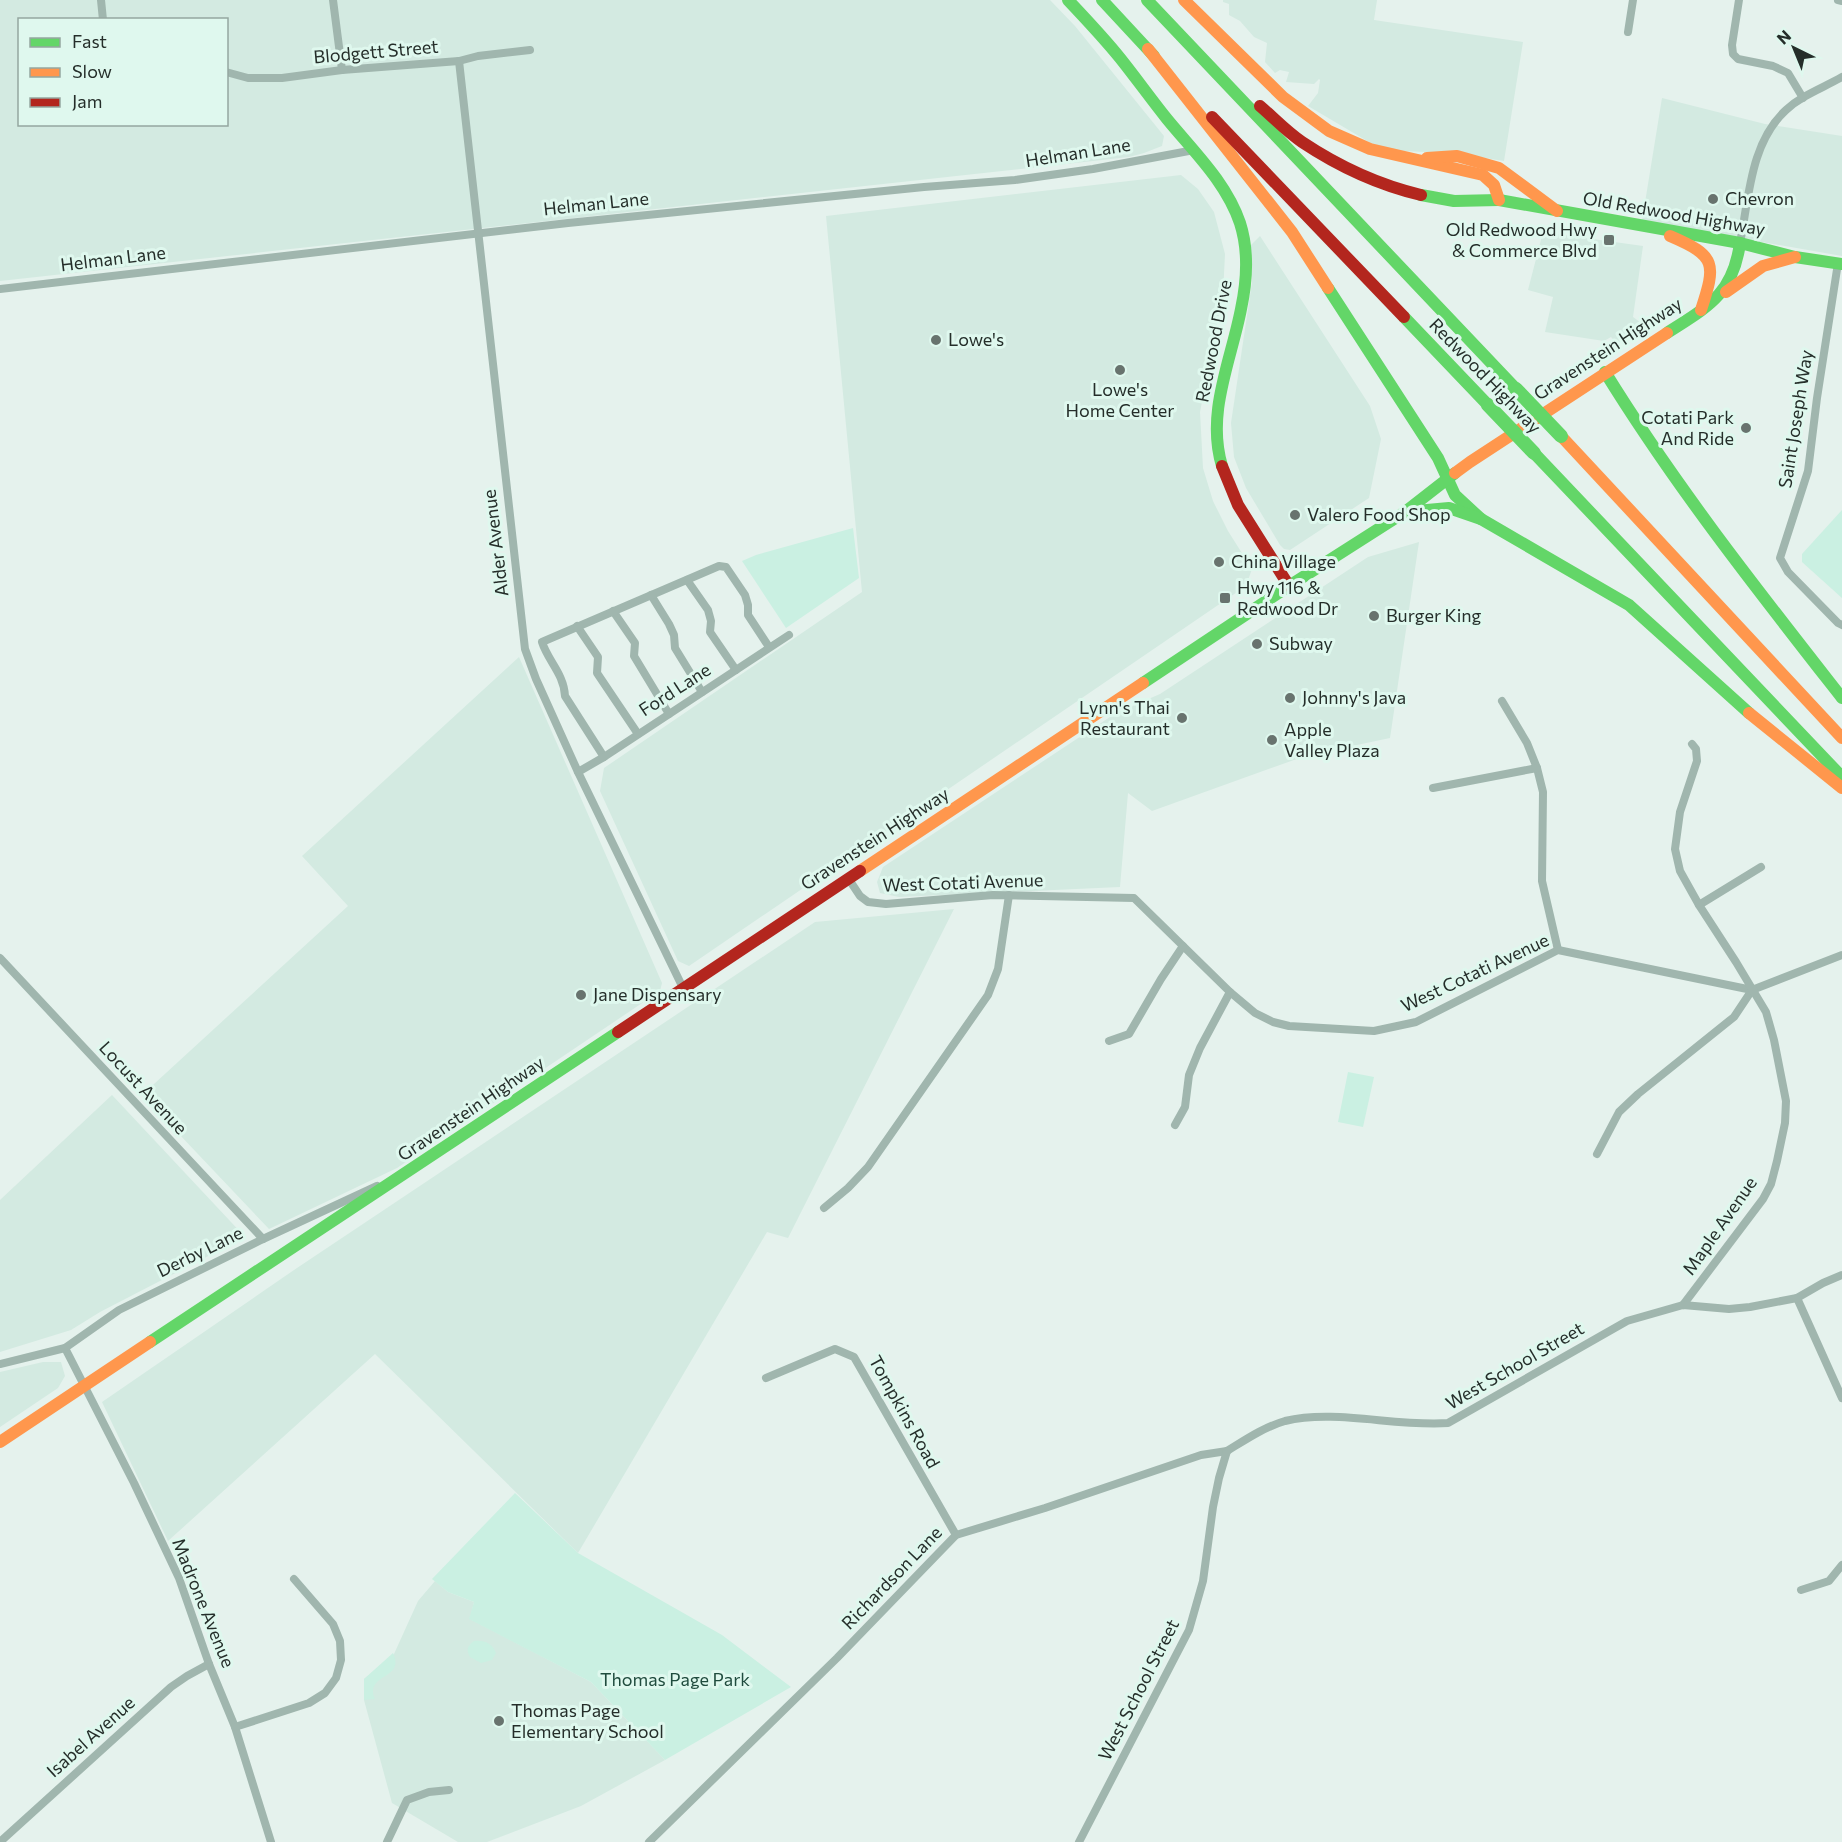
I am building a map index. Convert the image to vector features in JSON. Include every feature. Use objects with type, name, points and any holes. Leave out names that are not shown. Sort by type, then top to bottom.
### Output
[{"type":"main road","name":"Redwood Drive","points":[[1068,0],[1106,41],[1167,120],[1224,187],[1240,223],[1245,244],[1246,266],[1242,306],[1217,414],[1218,452],[1228,488],[1239,510],[1289,586]]},
{"type":"main road","name":"Redwood Highway","points":[[1102,0],[1842,778]]},
{"type":"main road","name":"Redwood Highway","points":[[1147,0],[1561,436],[1842,738]]},
{"type":"main road","points":[[1188,1],[1283,97],[1310,118],[1349,141],[1392,155],[1483,175],[1494,185],[1498,200]]},
{"type":"main road","name":"Old Redwood Highway","points":[[1179,33],[1282,126],[1302,141],[1343,165],[1404,190],[1448,200],[1498,200],[1740,243],[1795,257],[1840,263]]},
{"type":"main road","points":[[1148,49],[1292,232],[1438,458],[1455,495],[1481,519]]},
{"type":"main road","points":[[1414,159],[1457,156],[1498,168],[1557,211]]},
{"type":"main road","points":[[1644,226],[1694,245],[1708,258],[1711,264],[1711,281],[1701,311]]},
{"type":"main road","name":"Gravenstein Highway","points":[[0,1442],[1289,586],[1405,512],[1470,462],[1701,311],[1725,290],[1739,260],[1740,243]]},
{"type":"main road","points":[[1713,301],[1763,266],[1795,257]]},
{"type":"main road","points":[[1605,372],[1624,405],[1684,494],[1842,698]]},
{"type":"main road","points":[[1405,512],[1449,508],[1481,519],[1629,605],[1734,700],[1842,788]]},
{"type":"street","points":[[101,0],[103,18]]},
{"type":"street","points":[[333,0],[342,70]]},
{"type":"street","points":[[1628,32],[1633,0]]},
{"type":"street","points":[[1739,0],[1732,45],[1733,54],[1738,59],[1773,66],[1788,73],[1803,98]]},
{"type":"street","name":"Blodgett Street","points":[[228,73],[240,77],[259,79],[459,61],[478,56],[530,50]]},
{"type":"street","name":"Alder Avenue","points":[[459,61],[525,649],[578,772],[683,988]]},
{"type":"street","points":[[1740,243],[1752,176],[1763,140],[1786,110],[1842,77]]},
{"type":"street","name":"Helman Lane","points":[[0,289],[478,233],[880,191],[1015,180],[1093,169],[1194,150]]},
{"type":"street","name":"Saint Joseph Way","points":[[1840,263],[1816,398],[1808,471],[1780,558],[1788,572],[1842,625]]},
{"type":"street","points":[[604,757],[565,696],[565,686],[559,672],[545,654],[542,642],[719,566],[726,567],[745,595],[748,615],[769,647]]},
{"type":"street","points":[[687,580],[708,610],[711,621],[710,632],[736,670]]},
{"type":"street","points":[[651,595],[674,635],[675,648],[702,692]]},
{"type":"street","points":[[614,611],[635,643],[634,656],[669,714]]},
{"type":"street","points":[[577,626],[598,657],[597,673],[638,734]]},
{"type":"street","name":"Ford Lane","points":[[578,772],[789,635]]},
{"type":"street","points":[[1502,701],[1527,743],[1538,768],[1543,792],[1542,881],[1558,950]]},
{"type":"street","name":"Maple Avenue","points":[[1683,1305],[1763,1199],[1771,1184],[1785,1123],[1786,1101],[1766,1012],[1680,871],[1675,849],[1680,812],[1697,761],[1692,744]]},
{"type":"street","points":[[1433,788],[1538,768]]},
{"type":"street","points":[[1699,905],[1761,867]]},
{"type":"street","name":"West Cotati Avenue","points":[[848,878],[860,896],[868,902],[886,904],[1009,895],[1134,898],[1230,992],[1255,1013],[1273,1022],[1289,1026],[1374,1031],[1416,1022],[1558,950],[1752,990]]},
{"type":"street","points":[[824,1208],[868,1167],[987,995],[998,969],[1009,895]]},
{"type":"street","points":[[1109,1041],[1129,1034],[1183,946]]},
{"type":"street","points":[[1597,1154],[1619,1112],[1734,1017],[1752,990],[1842,956]]},
{"type":"street","name":"Locust Avenue","points":[[0,958],[263,1239]]},
{"type":"street","points":[[1175,1125],[1185,1107],[1189,1075],[1230,992]]},
{"type":"street","name":"Derby Lane","points":[[0,1364],[64,1348],[119,1311],[417,1166]]},
{"type":"street","name":"West School Street","points":[[1079,1842],[1190,1630],[1203,1581],[1213,1507],[1227,1451],[1263,1429],[1285,1421],[1317,1418],[1366,1419],[1424,1425],[1448,1423],[1627,1321],[1683,1305],[1729,1309],[1797,1298],[1842,1275]]},
{"type":"street","points":[[1797,1298],[1842,1398]]},
{"type":"street","name":"Madrone Avenue","points":[[64,1348],[134,1483],[179,1578],[209,1664],[235,1726],[271,1842]]},
{"type":"street","name":"Tompkins Road","points":[[766,1378],[835,1349],[854,1357],[956,1535]]},
{"type":"street","name":"Richardson Lane","points":[[649,1842],[837,1658],[956,1535],[1045,1508],[1201,1455],[1227,1451]]},
{"type":"street","points":[[1801,1590],[1830,1581],[1842,1565]]},
{"type":"street","points":[[235,1726],[309,1703],[325,1693],[336,1678],[341,1660],[340,1641],[333,1624],[294,1579]]},
{"type":"street","name":"Isabel Avenue","points":[[0,1842],[171,1687],[209,1664]]},
{"type":"street","points":[[387,1842],[407,1800],[429,1792],[449,1790]]},
{"type":"shaded area","points":[[0,0],[1050,0],[1075,26],[1164,136],[1162,146],[1129,157],[0,281]]},
{"type":"shaded area","points":[[1223,0],[1377,0],[1374,20],[1523,42],[1504,161],[1453,153],[1400,151],[1374,145],[1308,106],[1318,93],[1320,80],[1314,84],[1286,82],[1289,72],[1280,70],[1275,73],[1265,62],[1267,43],[1254,37],[1240,21],[1229,15],[1229,4]]},
{"type":"shaded area","points":[[1662,98],[1765,124],[1842,136],[1842,256],[1642,221]]},
{"type":"shaded area","points":[[1181,175],[1198,189],[1214,212],[1225,254],[1223,294],[1200,412],[1203,468],[1213,501],[1228,531],[1252,569],[1246,586],[689,966],[678,961],[600,791],[604,768],[862,592],[826,216]]},
{"type":"shaded area","points":[[1543,232],[1643,246],[1633,317],[1644,325],[1617,344],[1611,337],[1604,341],[1545,332],[1553,297],[1528,290]]},
{"type":"shaded area","points":[[1260,236],[1370,406],[1381,439],[1369,498],[1290,550],[1280,545],[1246,488],[1234,457],[1231,423],[1252,282],[1251,245]]},
{"type":"shaded area","points":[[1419,542],[1390,738],[1305,756],[1152,811],[1128,793],[1120,887],[899,897],[880,893],[877,882],[883,867],[1116,713],[1160,694],[1368,557]]},
{"type":"shaded area","points":[[519,657],[662,983],[660,991],[397,1168],[269,1229],[142,1095],[348,906],[302,856]]},
{"type":"shaded area","points":[[954,909],[788,1238],[767,1232],[578,1553],[375,1354],[168,1541],[102,1402],[294,1270],[815,922]]},
{"type":"shaded area","points":[[112,1095],[245,1237],[100,1312],[71,1330],[0,1352],[0,1200]]},
{"type":"shaded area","points":[[43,1362],[61,1362],[65,1376],[58,1388],[0,1427],[0,1372]]},
{"type":"shaded area","name":"Thomas Page Elementary School","points":[[435,1581],[448,1592],[474,1602],[470,1619],[591,1682],[665,1760],[581,1806],[487,1842],[458,1842],[392,1803],[364,1700],[364,1679],[394,1654],[418,1601]]},
{"type":"green space","points":[[1842,510],[1842,598],[1802,562],[1802,554]]},
{"type":"green space","points":[[853,528],[859,578],[786,628],[742,561]]},
{"type":"green space","points":[[1348,1072],[1374,1077],[1363,1127],[1338,1122]]},
{"type":"green space","name":"Thomas Page Park","points":[[515,1493],[578,1553],[722,1635],[791,1687],[665,1760],[643,1737],[632,1733],[628,1721],[591,1682],[469,1619],[474,1602],[448,1592],[432,1579]]},
{"type":"green space","points":[[474,1641],[484,1642],[492,1647],[496,1653],[492,1660],[481,1663],[470,1657],[468,1648]]},
{"type":"green space","points":[[393,1653],[396,1662],[394,1668],[375,1685],[373,1691],[375,1699],[364,1700],[364,1679]]},
{"type":"traffic: fast","points":[[1068,0],[1114,51],[1208,168],[1226,194],[1240,223],[1245,244],[1246,277],[1241,309],[1218,407],[1218,446],[1222,466]]},
{"type":"traffic: fast","points":[[1102,0],[1154,56]]},
{"type":"traffic: fast","points":[[1147,0],[1516,389]]},
{"type":"traffic: fast","points":[[1421,195],[1454,201],[1499,200]]},
{"type":"traffic: fast","points":[[1499,200],[1740,243],[1731,275],[1716,298],[1667,333]]},
{"type":"traffic: fast","points":[[1740,243],[1795,257],[1842,264]]},
{"type":"traffic: fast","points":[[1328,288],[1438,458],[1455,495],[1481,519]]},
{"type":"traffic: fast","points":[[1404,317],[1488,405]]},
{"type":"traffic: fast","points":[[1605,372],[1689,498],[1842,698]]},
{"type":"traffic: fast","points":[[1516,389],[1561,436]]},
{"type":"traffic: fast","points":[[1488,405],[1534,453]]},
{"type":"traffic: fast","points":[[1534,453],[1842,777]]},
{"type":"traffic: fast","points":[[1143,683],[1405,512],[1455,473]]},
{"type":"traffic: fast","points":[[1405,512],[1449,508],[1481,519],[1629,605],[1749,713]]},
{"type":"traffic: fast","points":[[150,1342],[618,1032]]},
{"type":"traffic: slow","points":[[1184,0],[1283,97],[1329,131],[1370,149],[1483,175],[1494,185],[1499,200]]},
{"type":"traffic: slow","points":[[1148,49],[1292,232],[1328,288]]},
{"type":"traffic: slow","points":[[1427,158],[1457,156],[1499,168],[1557,211]]},
{"type":"traffic: slow","points":[[1670,236],[1697,250],[1709,263],[1709,282],[1701,310]]},
{"type":"traffic: slow","points":[[1726,292],[1763,266],[1795,257]]},
{"type":"traffic: slow","points":[[1455,473],[1667,333]]},
{"type":"traffic: slow","points":[[1561,436],[1842,738]]},
{"type":"traffic: slow","points":[[860,871],[1143,683]]},
{"type":"traffic: slow","points":[[1749,713],[1842,788]]},
{"type":"traffic: slow","points":[[0,1442],[150,1342]]},
{"type":"traffic: jam","points":[[1260,106],[1296,138],[1330,159],[1374,180],[1421,195]]},
{"type":"traffic: jam","points":[[1212,117],[1404,317]]},
{"type":"traffic: jam","points":[[1222,466],[1238,505],[1289,586]]},
{"type":"traffic: jam","points":[[618,1032],[860,871]]},
{"type":"place","name":"Chevron","points":[[1713,199]]},
{"type":"place","name":"Old Redwood Hwy & Commerce Blvd","points":[[1609,240]]},
{"type":"place","name":"Lowe's","points":[[936,340]]},
{"type":"place","name":"Lowe's Home Center","points":[[1120,370]]},
{"type":"place","name":"Cotati Park And Ride","points":[[1746,428]]},
{"type":"place","name":"Valero Food Shop","points":[[1295,515]]},
{"type":"place","name":"China Village","points":[[1219,562]]},
{"type":"place","name":"Hwy 116 & Redwood Dr","points":[[1225,598]]},
{"type":"place","name":"Burger King","points":[[1374,616]]},
{"type":"place","name":"Subway","points":[[1257,644]]},
{"type":"place","name":"Johnny's Java","points":[[1290,698]]},
{"type":"place","name":"Lynn's Thai Restaurant","points":[[1182,718]]},
{"type":"place","name":"Apple Valley Plaza","points":[[1272,740]]},
{"type":"place","name":"Jane Dispensary","points":[[581,995]]},
{"type":"place","name":"Thomas Page Elementary School","points":[[499,1721]]}]
